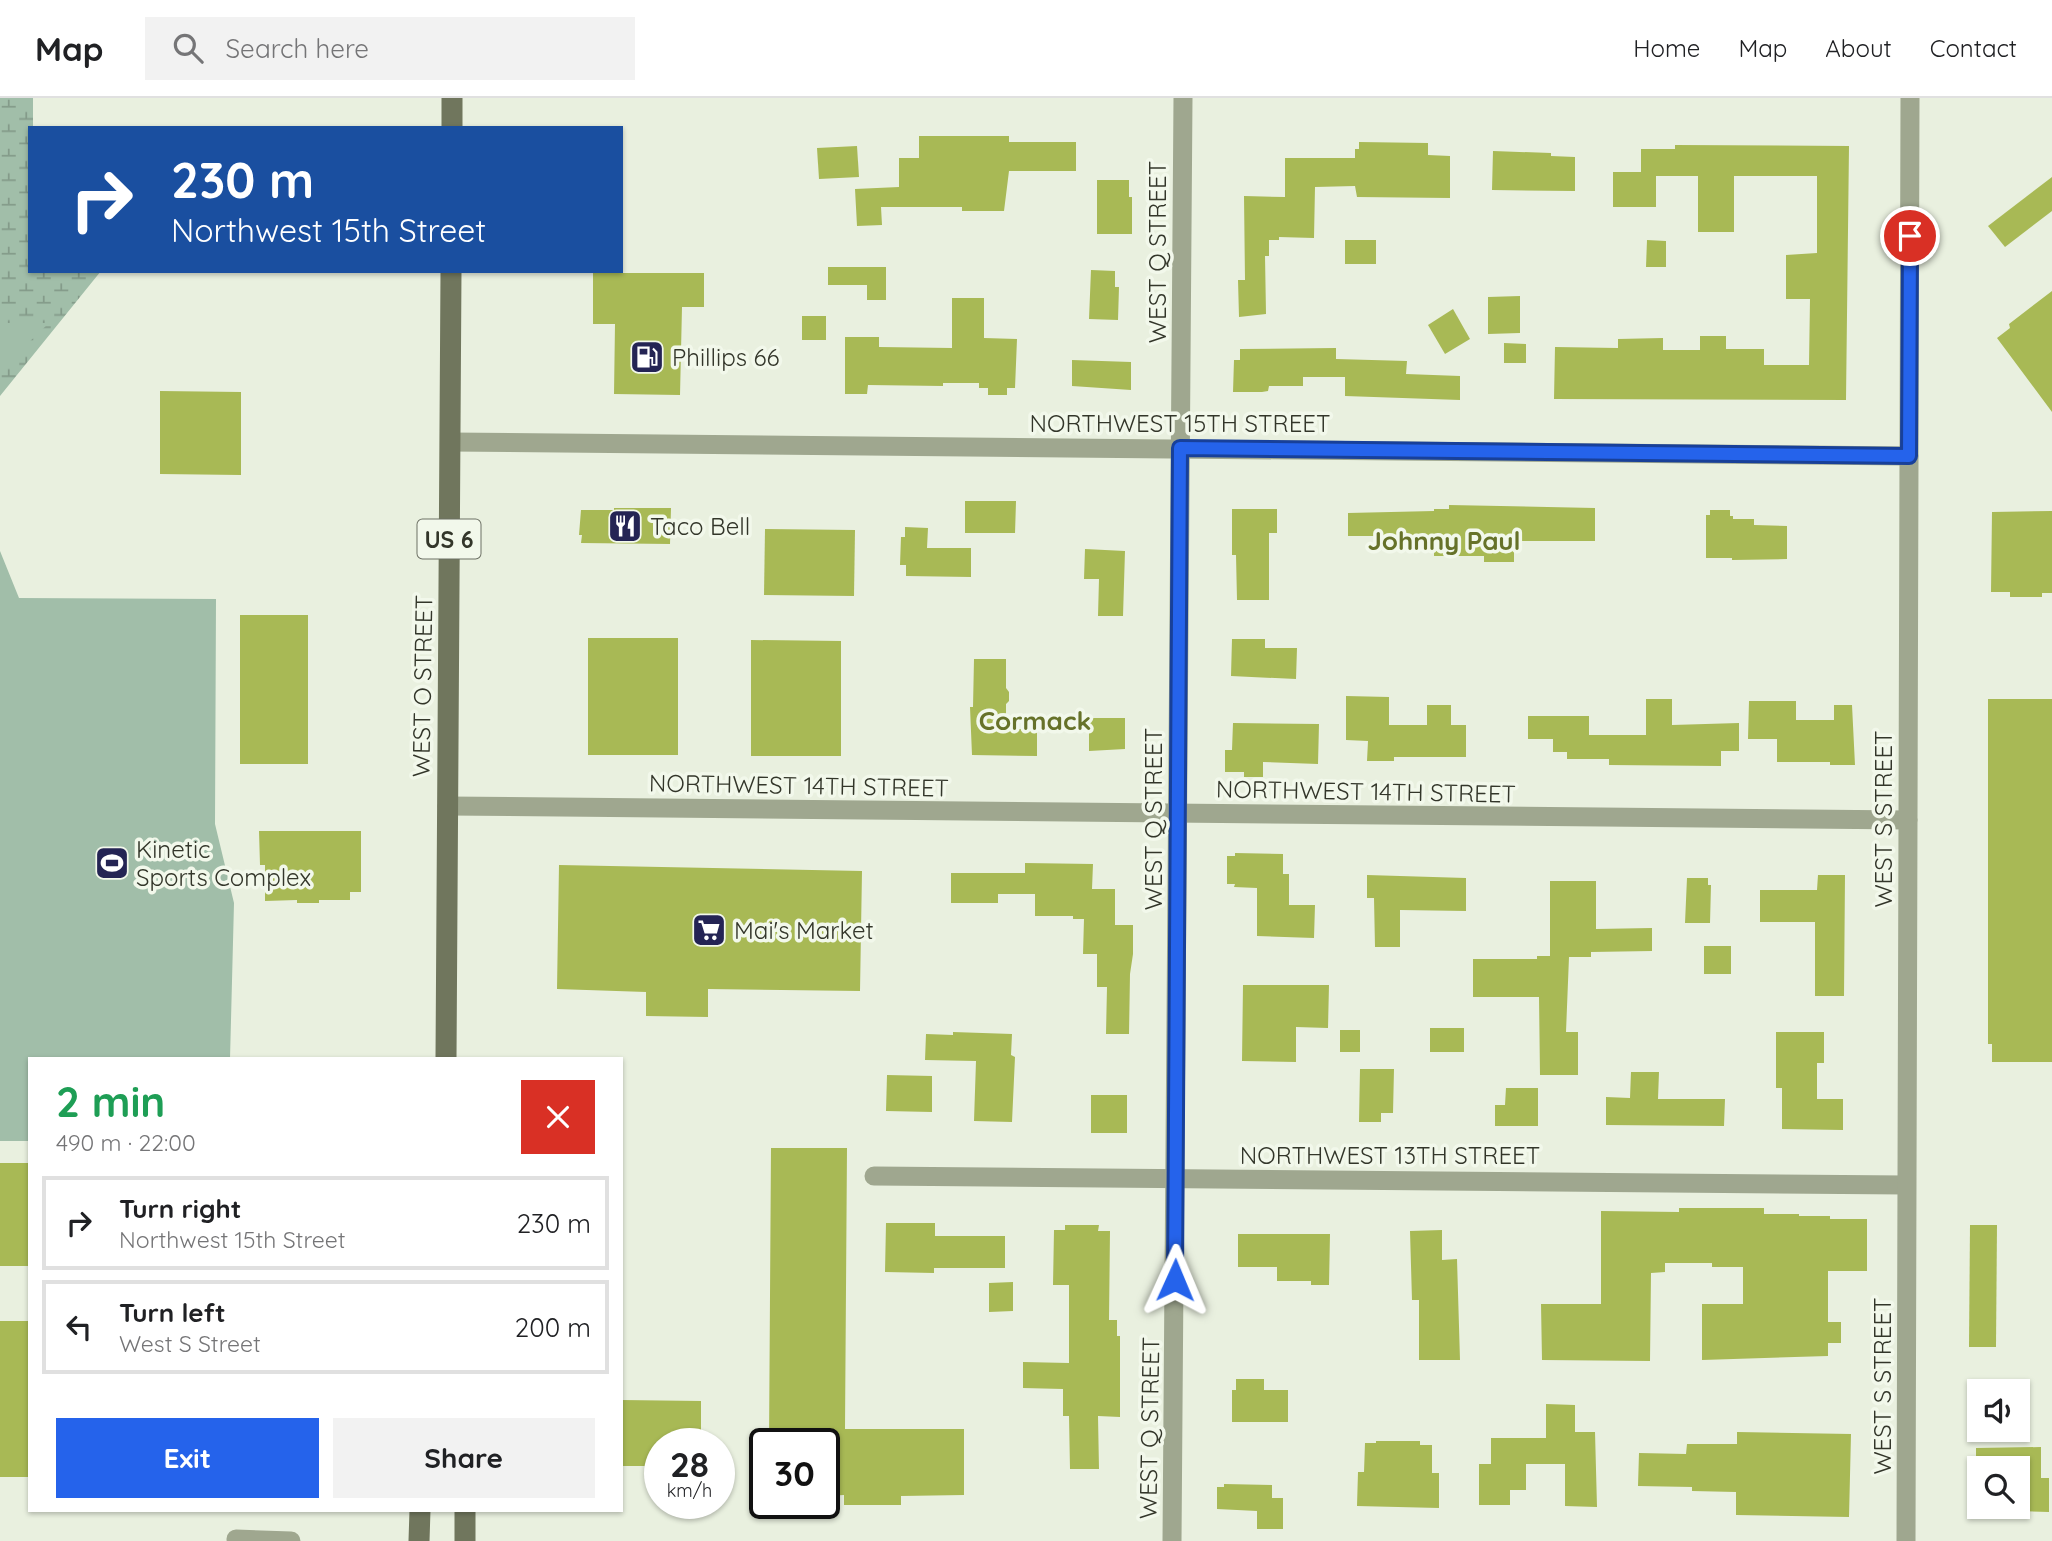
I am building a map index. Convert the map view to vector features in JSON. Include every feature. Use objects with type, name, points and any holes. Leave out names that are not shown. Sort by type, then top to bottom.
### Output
[{"type":"main road","points":[[452,98],[452,126]]},
{"type":"main road","name":"WEST O STREET","points":[[446,1057],[451,273]]},
{"type":"main road","points":[[419,1512],[419,1541]]},
{"type":"main road","points":[[465,1512],[465,1541]]},
{"type":"street","name":"WEST Q STREET","points":[[1172,1541],[1183,98]]},
{"type":"street","name":"WEST S STREET","points":[[1906,1541],[1910,98]]},
{"type":"street","name":"NORTHWEST 15TH STREET","points":[[450,442],[1909,456]]},
{"type":"street","name":"NORTHWEST 14TH STREET","points":[[447,806],[1908,820]]},
{"type":"street","name":"NORTHWEST 13TH STREET","points":[[874,1176],[1906,1185]]},
{"type":"street","points":[[236,1539],[291,1541]]},
{"type":"green space","points":[[0,98],[33,98],[33,126],[28,126],[28,273],[99,273],[0,396]]},
{"type":"green space","points":[[0,323],[49,323],[0,370]]},
{"type":"green space","name":"Kinetic Sports Complex","points":[[0,551],[19,598],[216,599],[215,824],[234,903],[230,1057],[28,1057],[28,1141],[0,1141]]},
{"type":"building","points":[[919,136],[1009,136],[1009,142],[1076,142],[1076,171],[1009,171],[1004,211],[962,211],[962,207],[881,207],[882,225],[857,226],[855,189],[899,187],[899,158],[919,158]]},
{"type":"building","points":[[1359,142],[1428,143],[1428,155],[1450,156],[1450,198],[1357,197],[1355,186],[1315,187],[1314,238],[1279,237],[1279,240],[1269,240],[1269,256],[1265,256],[1266,314],[1239,317],[1238,280],[1245,280],[1244,196],[1285,197],[1285,158],[1355,158],[1355,149],[1359,149]]},
{"type":"building","points":[[1675,145],[1849,146],[1846,400],[1554,399],[1555,347],[1618,348],[1618,339],[1663,338],[1663,350],[1700,350],[1700,336],[1726,336],[1726,349],[1764,349],[1764,365],[1809,365],[1810,299],[1786,299],[1786,255],[1817,253],[1817,176],[1734,176],[1734,232],[1698,232],[1698,176],[1656,176],[1656,207],[1613,207],[1613,172],[1641,172],[1641,149],[1675,149]]},
{"type":"building","points":[[857,146],[859,177],[819,179],[817,148]]},
{"type":"building","points":[[1493,151],[1551,153],[1551,156],[1575,157],[1575,191],[1492,190]]},
{"type":"building","points":[[2052,177],[2052,211],[2005,247],[1988,226]]},
{"type":"building","points":[[1097,180],[1129,180],[1132,234],[1097,234]]},
{"type":"building","points":[[1345,240],[1376,240],[1376,264],[1345,264]]},
{"type":"building","points":[[1647,240],[1666,241],[1666,267],[1646,267]]},
{"type":"building","points":[[828,267],[886,267],[886,300],[867,300],[867,285],[828,285]]},
{"type":"building","points":[[1091,270],[1115,271],[1115,287],[1119,287],[1118,320],[1089,319]]},
{"type":"building","points":[[593,273],[704,273],[704,307],[682,307],[680,395],[614,394],[615,324],[593,324]]},
{"type":"building","points":[[2052,291],[2052,412],[1997,338],[2010,328],[2009,324]]},
{"type":"building","points":[[1520,296],[1520,333],[1488,334],[1488,297]]},
{"type":"building","points":[[952,298],[984,298],[984,338],[1017,339],[1015,388],[1007,388],[1007,395],[988,395],[988,388],[979,388],[979,383],[943,383],[943,386],[868,385],[867,394],[845,394],[845,337],[879,337],[879,347],[952,348]]},
{"type":"building","points":[[1453,309],[1470,339],[1445,354],[1428,325]]},
{"type":"building","points":[[802,316],[826,316],[826,340],[802,340]]},
{"type":"building","points":[[1504,343],[1526,344],[1526,363],[1504,363]]},
{"type":"building","points":[[1336,348],[1336,359],[1407,361],[1406,374],[1460,376],[1460,400],[1345,396],[1345,377],[1303,377],[1303,386],[1269,386],[1268,391],[1262,392],[1233,392],[1234,360],[1240,360],[1240,349]]},
{"type":"building","points":[[1072,360],[1131,362],[1131,390],[1072,386]]},
{"type":"building","points":[[160,391],[241,392],[241,475],[160,474]]},
{"type":"building","points":[[965,501],[1016,501],[1015,533],[965,533]]},
{"type":"building","points":[[1449,505],[1595,508],[1595,541],[1514,541],[1514,562],[1484,562],[1484,556],[1434,556],[1434,536],[1348,536],[1348,513],[1434,511],[1449,509]]},
{"type":"building","name":"Taco Bell","points":[[671,508],[670,544],[581,543],[581,510]]},
{"type":"building","points":[[1232,509],[1277,509],[1277,533],[1269,533],[1269,600],[1237,600],[1236,555],[1232,555]]},
{"type":"building","points":[[1710,510],[1730,510],[1733,519],[1754,519],[1754,525],[1787,526],[1787,559],[1706,558],[1706,515],[1710,515]]},
{"type":"building","points":[[2052,511],[2052,593],[2042,593],[2042,597],[2010,597],[2010,592],[1991,592],[1992,512]]},
{"type":"building","points":[[905,527],[928,528],[927,548],[971,548],[971,577],[906,576],[906,565],[900,565],[901,537],[905,537]]},
{"type":"building","points":[[765,529],[855,530],[854,596],[764,595]]},
{"type":"building","points":[[1085,549],[1125,551],[1123,616],[1098,616],[1099,579],[1084,579]]},
{"type":"building","points":[[240,615],[308,615],[308,764],[240,764]]},
{"type":"building","points":[[588,638],[678,638],[678,755],[588,755]]},
{"type":"building","points":[[1232,639],[1265,639],[1265,648],[1297,648],[1296,679],[1231,676]]},
{"type":"building","points":[[751,640],[841,641],[841,756],[751,756]]},
{"type":"building","points":[[974,659],[1006,659],[1009,701],[1006,704],[1006,729],[1037,729],[1037,756],[972,755],[970,707],[973,707]]},
{"type":"building","points":[[1346,696],[1389,697],[1389,725],[1427,725],[1427,705],[1451,705],[1451,725],[1466,725],[1466,757],[1394,757],[1394,761],[1367,761],[1368,741],[1346,740]]},
{"type":"building","points":[[1646,699],[1672,699],[1672,725],[1739,723],[1739,751],[1721,751],[1721,766],[1609,765],[1609,759],[1567,759],[1567,752],[1553,752],[1553,739],[1528,739],[1528,716],[1589,716],[1589,735],[1646,735]]},
{"type":"building","points":[[1988,699],[2052,699],[2052,1062],[1992,1062],[1992,1044],[1988,1044]]},
{"type":"building","points":[[1749,701],[1796,701],[1796,720],[1834,720],[1834,705],[1852,705],[1855,765],[1777,762],[1777,739],[1748,739]]},
{"type":"building","points":[[1089,718],[1125,718],[1125,749],[1089,751]]},
{"type":"building","points":[[1233,723],[1319,724],[1318,764],[1263,762],[1263,777],[1244,777],[1244,772],[1225,772],[1225,750],[1232,750]]},
{"type":"building","points":[[259,831],[361,831],[361,892],[350,892],[350,900],[319,900],[319,903],[297,903],[297,900],[265,901],[265,865],[260,865]]},
{"type":"building","points":[[1235,853],[1283,854],[1283,874],[1289,874],[1289,905],[1315,905],[1314,938],[1257,936],[1257,888],[1227,884],[1227,856],[1235,856]]},
{"type":"building","points":[[1025,863],[1093,864],[1092,889],[1115,889],[1115,925],[1133,925],[1129,1034],[1106,1034],[1107,987],[1097,987],[1097,954],[1083,954],[1084,919],[1073,919],[1073,916],[1035,916],[1035,894],[998,894],[998,903],[951,903],[951,873],[1025,873]]},
{"type":"building","name":"Mai's Market","points":[[559,865],[862,871],[860,991],[708,989],[708,1017],[646,1016],[646,992],[557,989]]},
{"type":"building","points":[[1367,875],[1466,878],[1466,911],[1400,910],[1400,947],[1375,947],[1374,898],[1367,898]]},
{"type":"building","points":[[1818,875],[1845,875],[1844,996],[1815,996],[1815,922],[1760,922],[1760,890],[1817,890]]},
{"type":"building","points":[[1687,878],[1708,878],[1708,885],[1711,885],[1710,923],[1685,923]]},
{"type":"building","points":[[1550,881],[1596,881],[1596,929],[1652,928],[1652,951],[1591,952],[1591,957],[1569,957],[1566,1032],[1578,1032],[1578,1075],[1540,1075],[1539,997],[1473,997],[1473,959],[1537,959],[1537,956],[1550,956]]},
{"type":"building","points":[[1704,946],[1731,946],[1731,974],[1704,974]]},
{"type":"building","points":[[1243,985],[1329,985],[1328,1028],[1296,1027],[1296,1062],[1242,1061]]},
{"type":"building","points":[[1430,1028],[1464,1028],[1464,1052],[1430,1052]]},
{"type":"building","points":[[1340,1030],[1360,1030],[1360,1052],[1340,1052]]},
{"type":"building","points":[[953,1032],[1012,1034],[1011,1055],[1015,1057],[1012,1122],[974,1121],[976,1061],[925,1060],[926,1034],[953,1035]]},
{"type":"building","points":[[1776,1032],[1824,1032],[1824,1063],[1817,1063],[1817,1099],[1843,1099],[1843,1130],[1782,1129],[1782,1088],[1776,1088]]},
{"type":"building","points":[[1360,1069],[1394,1069],[1393,1113],[1381,1113],[1381,1122],[1359,1122]]},
{"type":"building","points":[[1631,1072],[1659,1072],[1658,1099],[1725,1099],[1724,1126],[1606,1125],[1606,1097],[1630,1098]]},
{"type":"building","points":[[887,1075],[932,1076],[932,1112],[886,1111]]},
{"type":"building","points":[[1506,1088],[1538,1088],[1538,1126],[1495,1126],[1495,1105],[1505,1105]]},
{"type":"building","points":[[1091,1095],[1127,1095],[1127,1133],[1091,1133]]},
{"type":"building","points":[[771,1148],[847,1148],[845,1429],[964,1429],[964,1495],[901,1496],[901,1505],[844,1505],[844,1495],[840,1495],[840,1428],[769,1428]]},
{"type":"building","points":[[0,1163],[28,1163],[28,1266],[0,1266]]},
{"type":"building","points":[[1679,1208],[1764,1208],[1764,1214],[1867,1219],[1867,1271],[1828,1271],[1828,1322],[1841,1322],[1841,1343],[1828,1343],[1828,1356],[1702,1360],[1702,1304],[1743,1304],[1743,1267],[1712,1267],[1712,1263],[1665,1263],[1665,1272],[1651,1273],[1650,1361],[1542,1360],[1541,1304],[1601,1304],[1601,1211],[1679,1212]]},
{"type":"building","points":[[886,1223],[935,1223],[935,1236],[1005,1236],[1005,1268],[934,1268],[934,1273],[885,1272]]},
{"type":"building","points":[[1065,1225],[1099,1225],[1098,1231],[1110,1231],[1109,1320],[1117,1320],[1117,1336],[1120,1336],[1120,1417],[1098,1416],[1099,1469],[1070,1469],[1069,1416],[1063,1416],[1063,1389],[1023,1388],[1023,1362],[1069,1363],[1069,1285],[1053,1285],[1054,1230],[1065,1230]]},
{"type":"building","points":[[1970,1225],[1997,1225],[1996,1347],[1969,1347]]},
{"type":"building","points":[[1442,1230],[1442,1260],[1457,1259],[1460,1360],[1419,1360],[1419,1300],[1412,1300],[1410,1231]]},
{"type":"building","points":[[1238,1234],[1330,1234],[1329,1285],[1311,1285],[1311,1281],[1277,1281],[1277,1267],[1238,1267]]},
{"type":"building","points":[[1013,1282],[1013,1311],[989,1312],[989,1283]]},
{"type":"building","points":[[0,1321],[28,1321],[28,1477],[0,1477]]},
{"type":"building","points":[[1236,1379],[1264,1379],[1264,1390],[1288,1390],[1288,1422],[1232,1422],[1232,1390],[1236,1390]]},
{"type":"building","points":[[623,1400],[701,1401],[701,1428],[644,1428],[644,1466],[623,1466]]},
{"type":"building","points":[[1546,1404],[1575,1405],[1575,1432],[1595,1432],[1597,1507],[1565,1506],[1565,1464],[1526,1464],[1526,1490],[1510,1490],[1510,1505],[1479,1505],[1479,1464],[1491,1464],[1491,1438],[1546,1438]]},
{"type":"building","points":[[1737,1432],[1851,1434],[1849,1517],[1736,1515],[1736,1492],[1692,1491],[1692,1487],[1638,1486],[1639,1453],[1686,1454],[1687,1444],[1737,1444]]},
{"type":"building","points":[[1420,1441],[1420,1445],[1432,1445],[1432,1473],[1439,1473],[1439,1508],[1357,1506],[1358,1472],[1364,1472],[1365,1443]]},
{"type":"building","points":[[2041,1447],[2041,1478],[2049,1478],[2049,1512],[2030,1511],[2030,1456],[1976,1456],[1976,1448]]},
{"type":"building","points":[[1224,1484],[1272,1485],[1272,1498],[1283,1498],[1283,1529],[1257,1529],[1257,1511],[1217,1509],[1217,1487],[1224,1487]]},
{"type":"place","name":"Phillips 66","points":[[647,357]]},
{"type":"place","name":"Taco Bell","points":[[625,526]]},
{"type":"place","name":"Kinetic Sports Complex","points":[[112,863]]},
{"type":"place","name":"Mai's Market","points":[[709,930]]},
{"type":"district","name":"Johnny Paul","points":[[1444,540]]},
{"type":"district","name":"Cormack","points":[[1035,720]]},
{"type":"route","points":[[1175,1280],[1180,448],[1909,456],[1910,236]]}]
